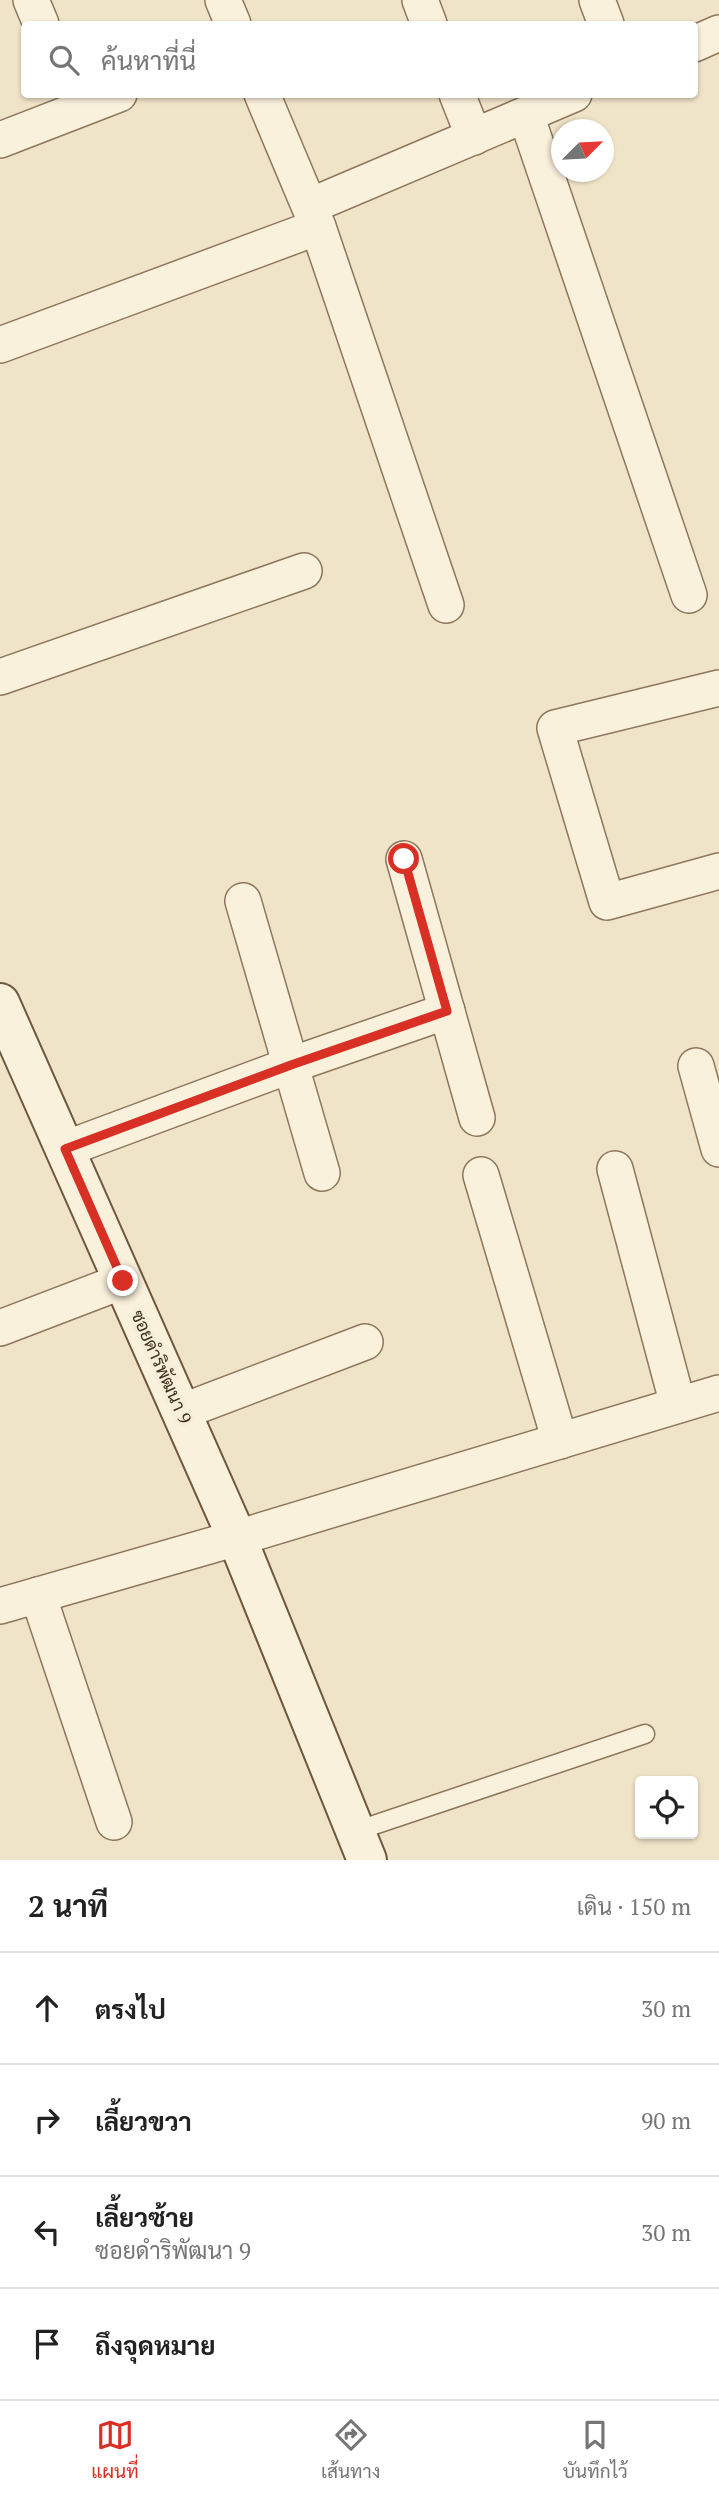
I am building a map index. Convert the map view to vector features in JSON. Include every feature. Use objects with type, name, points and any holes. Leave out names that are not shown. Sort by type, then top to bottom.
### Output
[{"type":"street","points":[[31,0],[40,21]]},
{"type":"street","points":[[223,0],[232,21]]},
{"type":"street","points":[[420,0],[428,21]]},
{"type":"street","points":[[597,0],[605,21]]},
{"type":"street","points":[[698,43],[719,33]]},
{"type":"street","points":[[0,140],[71,103],[98,98]]},
{"type":"street","points":[[264,98],[314,216],[446,606]]},
{"type":"street","points":[[459,98],[474,137]]},
{"type":"street","points":[[0,345],[314,216],[474,137],[565,98]]},
{"type":"street","points":[[526,115],[689,595]]},
{"type":"street","points":[[0,677],[304,571]]},
{"type":"street","points":[[719,688],[555,728],[607,902],[719,871]]},
{"type":"street","points":[[404,859],[477,1118]]},
{"type":"street","points":[[243,901],[322,1173]]},
{"type":"street","name":"ซอยดำริพัฒนา 9","points":[[0,1003],[237,1538],[362,1846]]},
{"type":"street","points":[[65,1149],[291,1065],[447,1011]]},
{"type":"street","points":[[696,1066],[719,1149]]},
{"type":"street","points":[[615,1168],[678,1405]]},
{"type":"street","points":[[481,1175],[560,1441]]},
{"type":"street","points":[[0,1328],[123,1281]]},
{"type":"street","points":[[181,1412],[365,1342]]},
{"type":"street","points":[[0,1606],[237,1538],[719,1393]]},
{"type":"street","points":[[38,1595],[114,1822]]},
{"type":"lane","points":[[362,1846],[645,1734]]},
{"type":"route","points":[[123,1281],[65,1149],[291,1065],[447,1011],[404,859]]}]
